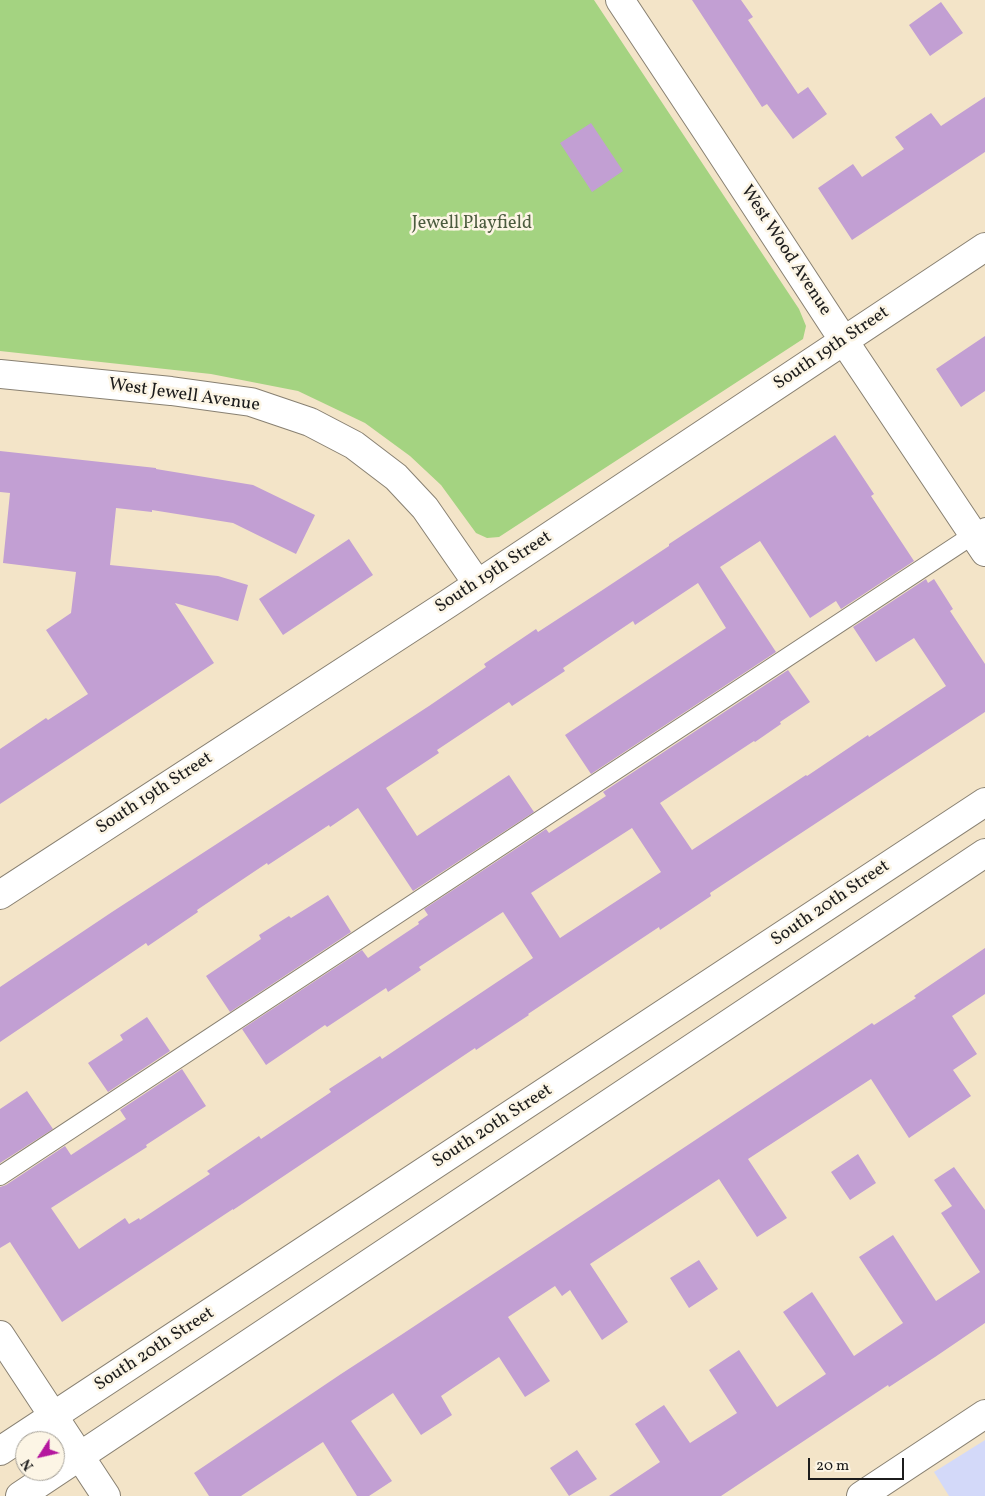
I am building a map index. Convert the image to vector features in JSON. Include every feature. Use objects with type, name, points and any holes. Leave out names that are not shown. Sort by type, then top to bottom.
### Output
[{"type":"street","name":"West Wood Avenue","points":[[620,0],[844,341],[981,538]]},
{"type":"street","name":"South 19th Street","points":[[0,895],[477,584],[985,247]]},
{"type":"street","name":"West Jewell Avenue","points":[[0,374],[172,391],[251,402],[310,422],[354,445],[396,477],[425,508],[477,584]]},
{"type":"street","name":"South 20th Street","points":[[0,1451],[985,802]]},
{"type":"street","points":[[20,1496],[985,853]]},
{"type":"street","points":[[0,1335],[106,1496]]},
{"type":"street","points":[[861,1496],[985,1414]]},
{"type":"lane","points":[[0,1176],[981,538]]},
{"type":"shaded area","points":[[985,1440],[985,1496],[949,1496],[934,1472]]},
{"type":"green space","name":"Jewell Playfield","points":[[0,0],[594,0],[799,309],[806,326],[803,339],[499,537],[487,538],[476,533],[441,485],[410,456],[365,423],[298,391],[211,374],[0,351]]},
{"type":"building","points":[[692,0],[741,0],[753,17],[748,20],[798,94],[808,87],[827,114],[793,139],[767,104],[762,107]]},
{"type":"building","points":[[941,2],[963,33],[930,56],[909,25]]},
{"type":"building","points":[[985,97],[985,152],[852,240],[818,188],[853,164],[862,177],[904,149],[895,137],[931,113],[941,126]]},
{"type":"building","points":[[591,123],[623,171],[592,192],[560,143]]},
{"type":"building","points":[[985,336],[985,391],[961,407],[936,369]]},
{"type":"building","points":[[835,435],[874,494],[871,496],[914,561],[841,609],[836,601],[810,618],[760,541],[720,567],[776,652],[591,774],[565,735],[726,628],[698,583],[635,625],[633,621],[563,668],[565,671],[512,706],[509,702],[437,750],[439,753],[386,788],[417,836],[509,775],[534,812],[413,891],[358,808],[268,865],[267,863],[148,946],[146,943],[0,1042],[0,987],[429,706],[486,667],[484,664],[536,629],[538,632]]},
{"type":"building","points":[[0,451],[156,468],[253,485],[315,515],[296,554],[233,523],[152,510],[152,512],[116,508],[110,565],[218,576],[248,585],[238,621],[175,603],[214,663],[0,804],[0,749],[46,718],[48,720],[88,694],[46,630],[71,613],[76,572],[3,563],[10,493],[0,492]]},
{"type":"building","points":[[349,539],[373,575],[283,635],[259,599]]},
{"type":"building","points":[[926,579],[928,583],[934,579],[953,609],[950,611],[985,664],[985,712],[710,893],[711,896],[660,930],[659,927],[529,1015],[476,1050],[475,1048],[62,1322],[10,1242],[0,1248],[0,1187],[6,1185],[65,1146],[71,1155],[126,1119],[120,1110],[182,1069],[206,1106],[146,1145],[147,1147],[51,1208],[79,1249],[125,1218],[129,1224],[139,1218],[140,1220],[210,1174],[207,1171],[259,1136],[261,1139],[331,1092],[329,1089],[380,1056],[382,1059],[533,958],[503,912],[419,967],[421,970],[388,992],[386,988],[327,1027],[325,1025],[266,1065],[242,1029],[362,950],[368,958],[419,924],[418,922],[428,915],[424,909],[546,829],[549,833],[606,796],[603,792],[788,670],[810,702],[755,742],[660,803],[692,850],[946,686],[914,638],[876,662],[853,627]],"holes":[[[632,828],[661,872],[560,938],[531,893]]]},
{"type":"building","points":[[328,895],[351,932],[230,1012],[206,976],[261,939],[259,935]]},
{"type":"building","points":[[985,948],[985,994],[952,1016],[977,1054],[953,1070],[971,1096],[909,1138],[871,1079],[748,1159],[787,1218],[757,1237],[719,1179],[590,1264],[628,1322],[602,1340],[570,1290],[562,1296],[555,1286],[508,1317],[550,1381],[525,1397],[499,1357],[441,1396],[452,1415],[421,1435],[393,1393],[351,1421],[392,1481],[369,1496],[357,1496],[323,1442],[241,1496],[209,1496],[194,1473],[872,1023],[874,1025],[916,998],[914,996]]},
{"type":"building","points":[[147,1017],[170,1051],[108,1092],[88,1063],[123,1040],[120,1035]]},
{"type":"building","points":[[27,1091],[53,1129],[0,1163],[0,1109]]},
{"type":"building","points":[[858,1154],[876,1183],[850,1200],[831,1172]]},
{"type":"building","points":[[954,1167],[985,1210],[985,1323],[721,1496],[609,1496],[660,1462],[635,1424],[664,1405],[690,1443],[737,1413],[709,1370],[739,1350],[777,1407],[826,1374],[783,1312],[812,1292],[854,1356],[903,1323],[859,1257],[893,1235],[936,1301],[980,1272],[941,1213],[952,1206],[934,1180]]},
{"type":"building","points":[[699,1260],[718,1289],[689,1308],[670,1278]]},
{"type":"building","points":[[577,1450],[597,1479],[569,1496],[550,1468]]}]
